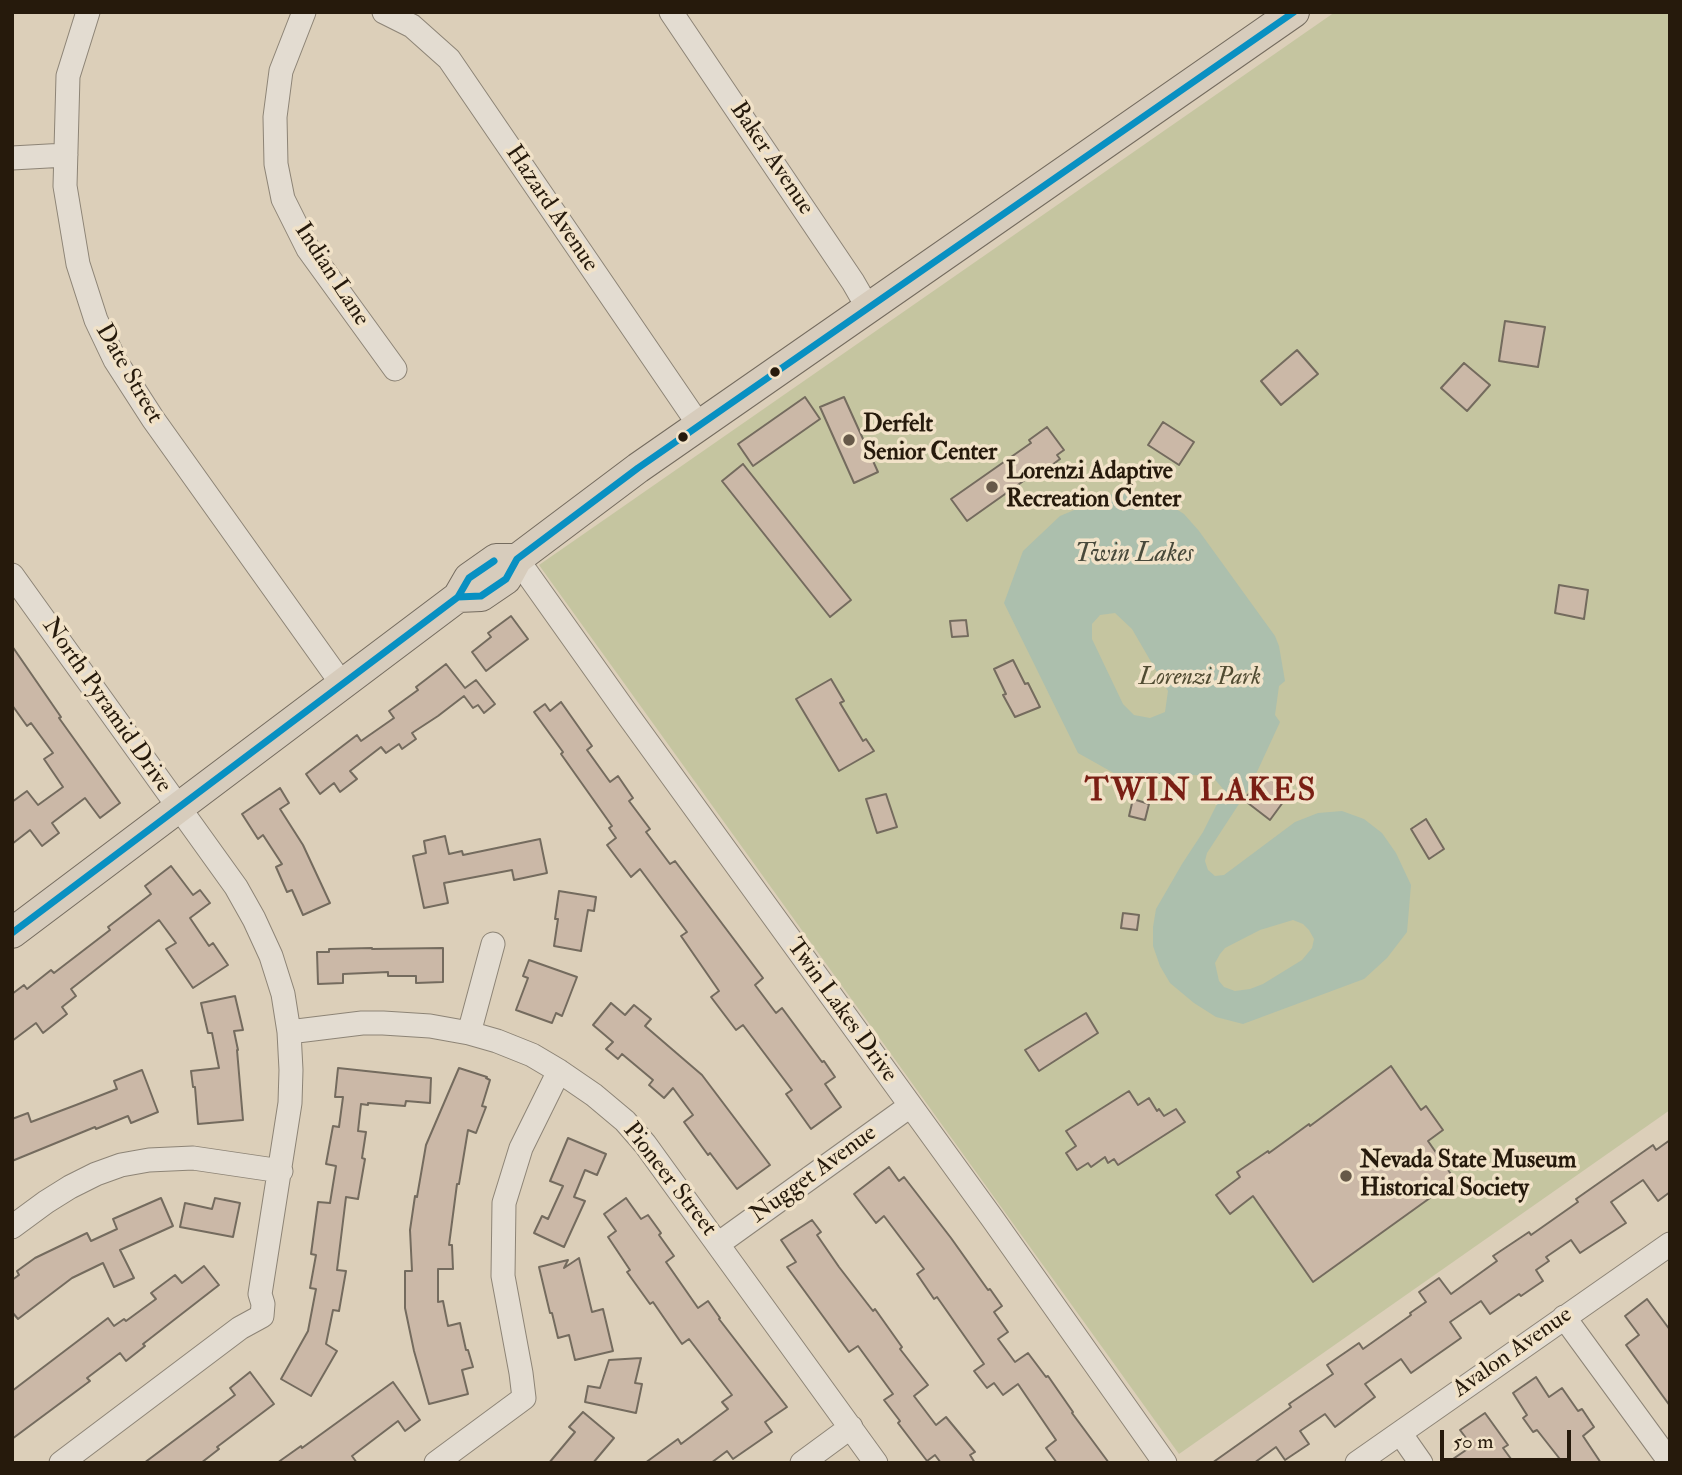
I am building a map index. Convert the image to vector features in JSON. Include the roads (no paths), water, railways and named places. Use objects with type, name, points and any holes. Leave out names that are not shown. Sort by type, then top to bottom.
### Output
[{"type":"main road","points":[[12,933],[458,597],[470,578],[496,559],[517,559],[699,425],[1294,12]]},
{"type":"street","name":"Date Street","points":[[88,12],[68,76],[65,186],[78,264],[96,320],[115,359],[153,419],[342,684]]},
{"type":"street","name":"Indian Lane","points":[[303,12],[281,71],[275,117],[276,164],[284,199],[309,250],[395,369]]},
{"type":"street","name":"Hazard Avenue","points":[[384,12],[412,26],[449,59],[699,425]]},
{"type":"street","name":"Baker Avenue","points":[[671,12],[868,308]]},
{"type":"street","points":[[12,158],[66,155]]},
{"type":"street","name":"Twin Lakes Drive","points":[[517,559],[992,1218],[1165,1463]]},
{"type":"street","name":"North Pyramid Drive","points":[[12,575],[236,887],[271,956],[283,994],[289,1032],[290,1104],[260,1294],[262,1316],[240,1328],[61,1463]]},
{"type":"street","points":[[469,1033],[493,944]]},
{"type":"street","name":"Pioneer Street","points":[[289,1032],[383,1023],[430,1026],[469,1033],[531,1055],[593,1095],[625,1121],[645,1144],[876,1463]]},
{"type":"street","points":[[436,1463],[524,1398],[503,1276],[504,1203],[521,1148],[559,1071]]},
{"type":"street","name":"Nugget Avenue","points":[[718,1244],[910,1106]]},
{"type":"street","points":[[12,1227],[70,1186],[96,1174],[149,1160],[193,1158],[281,1171]]},
{"type":"street","name":"Avalon Avenue","points":[[1357,1463],[1670,1244]]},
{"type":"street","points":[[1564,1317],[1670,1462]]},
{"type":"street","points":[[802,1463],[851,1427]]},
{"type":"street","points":[[1400,1433],[1421,1463]]},
{"type":"water","name":"Twin Lakes","points":[[1117,492],[1140,492],[1162,500],[1184,514],[1199,531],[1275,636],[1285,681],[1279,686],[1275,715],[1280,722],[1250,787],[1207,853],[1205,861],[1208,870],[1215,876],[1224,875],[1295,822],[1318,813],[1342,811],[1364,819],[1382,833],[1396,853],[1411,885],[1407,932],[1387,958],[1364,979],[1243,1024],[1216,1017],[1170,983],[1153,946],[1156,909],[1203,832],[1224,790],[1211,775],[1119,776],[1078,753],[1004,603],[1023,551],[1060,516]],"holes":[[[1115,613],[1132,629],[1168,691],[1165,712],[1150,718],[1134,715],[1123,704],[1092,639],[1092,624],[1100,615]],[[1293,920],[1303,924],[1314,939],[1312,948],[1302,960],[1250,989],[1235,991],[1224,987],[1219,981],[1215,963],[1225,948],[1260,930]]]},
{"type":"place","name":"Derfelt Senior Center","points":[[849,440]]},
{"type":"place","name":"Lorenzi Adaptive Recreation Center","points":[[992,487]]},
{"type":"place","name":"Nevada State Museum Historical Society","points":[[1346,1176]]},
{"type":"district","name":"TWIN LAKES","points":[[1201,793]]},
{"type":"park label","name":"Lorenzi Park","points":[[1200,679]]}]
